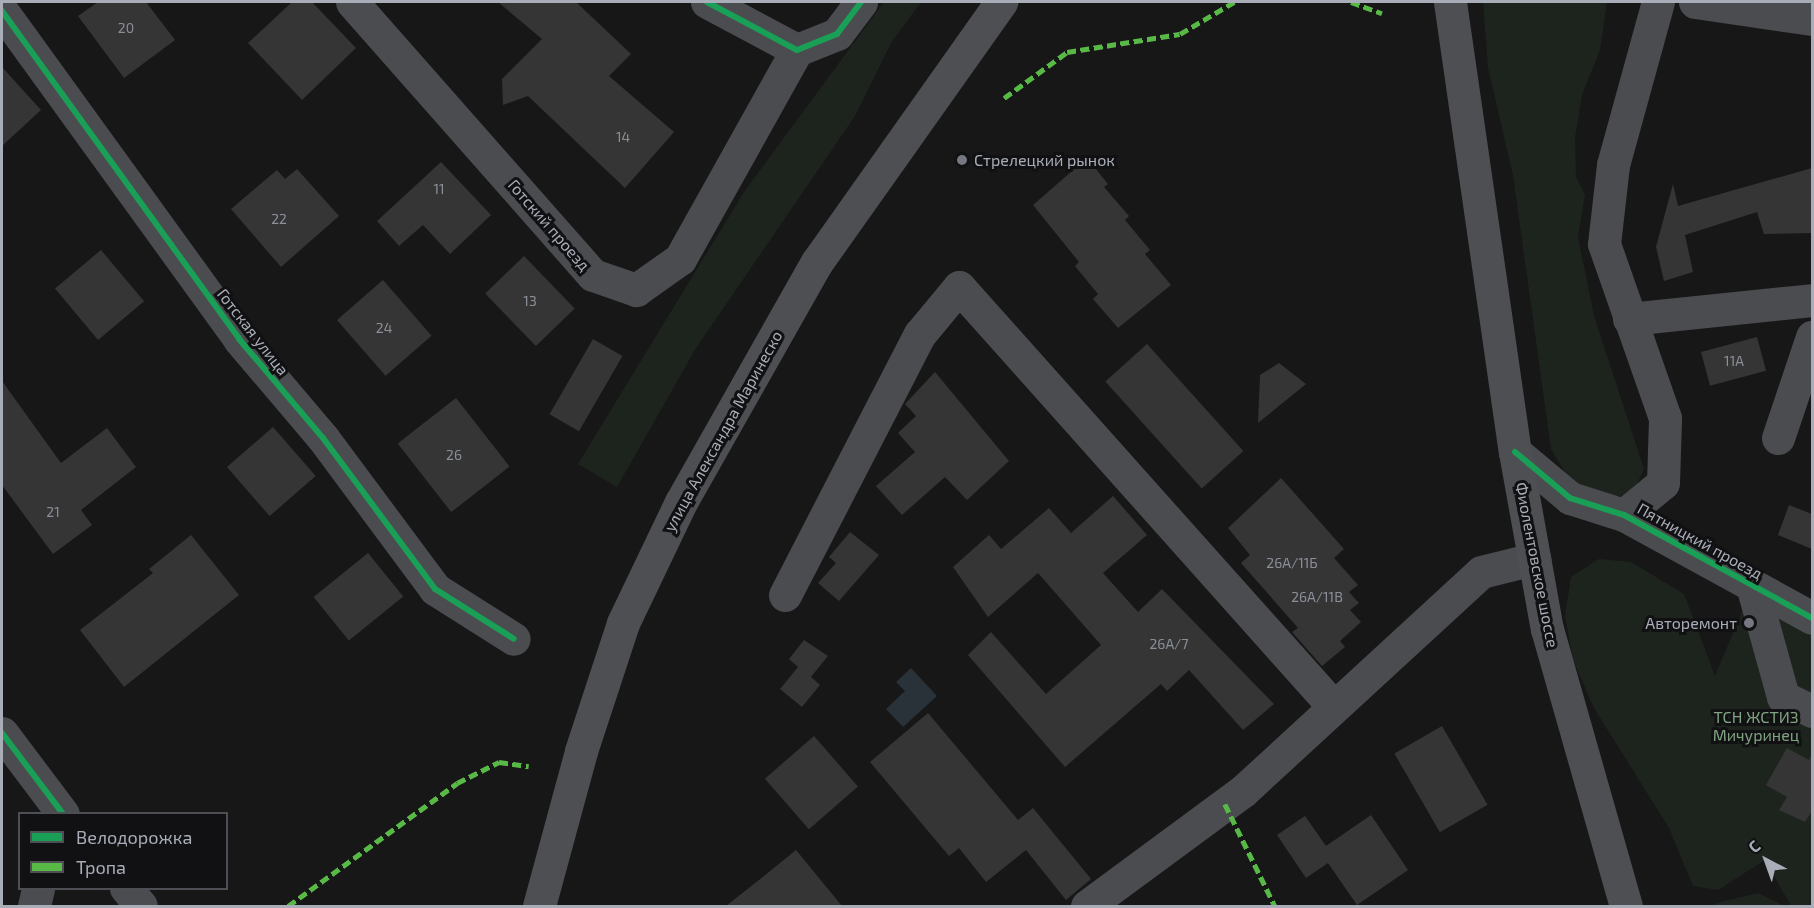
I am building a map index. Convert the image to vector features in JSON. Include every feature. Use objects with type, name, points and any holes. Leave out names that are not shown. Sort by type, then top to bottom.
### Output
[{"type":"main road","name":"улица Александра Маринеско","points":[[538,906],[624,623],[681,502],[817,262],[1001,2]]},
{"type":"main road","name":"Фиолентовское шоссе","points":[[1450,2],[1515,452],[1547,629],[1626,906]]},
{"type":"street","name":"Готский проезд","points":[[352,2],[593,275],[636,290],[680,259],[797,50]]},
{"type":"street","points":[[707,2],[797,50],[837,34],[861,2]]},
{"type":"street","points":[[1624,515],[1663,483],[1665,418],[1605,244],[1613,165],[1658,2]]},
{"type":"street","points":[[1695,2],[1812,19]]},
{"type":"street","name":"Готская улица","points":[[2,10],[239,339],[322,438],[435,589],[514,639]]},
{"type":"street","points":[[784,595],[920,334],[960,287],[1334,706]]},
{"type":"street","points":[[1629,319],[1812,300]]},
{"type":"street","points":[[1778,438],[1812,337]]},
{"type":"street","name":"Пятницкий проезд","points":[[1515,452],[1570,498],[1624,515],[1752,585],[1809,611]]},
{"type":"street","points":[[1088,906],[1244,791],[1480,572],[1534,559]]},
{"type":"street","points":[[1752,585],[1783,697],[1812,711]]},
{"type":"street","points":[[2,733],[57,811]]},
{"type":"street","points":[[34,906],[38,890]]},
{"type":"street","points":[[128,890],[141,906]]},
{"type":"green space","points":[[884,2],[921,2],[891,43],[855,116],[696,348],[617,487],[578,464],[744,192]]},
{"type":"green space","points":[[1483,2],[1607,2],[1600,50],[1582,95],[1575,138],[1576,177],[1585,195],[1578,237],[1594,316],[1644,469],[1632,495],[1598,498],[1569,479],[1551,449],[1513,175],[1488,68]]},
{"type":"green space","name":"ТСН ЖСТИЗ Мичуринец","points":[[1599,559],[1631,562],[1684,594],[1715,676],[1748,597],[1812,629],[1812,906],[1791,906],[1765,860],[1718,890],[1693,886],[1669,828],[1594,708],[1573,660],[1565,616],[1571,577]]},
{"type":"green space","points":[[1758,893],[1785,906],[1710,906],[1717,903]]},
{"type":"shaded area","points":[[911,668],[937,696],[903,727],[886,709],[905,691],[896,682]]},
{"type":"building","points":[[98,2],[146,2],[175,40],[124,78],[78,16]]},
{"type":"building","points":[[292,2],[312,2],[356,48],[302,100],[248,43]]},
{"type":"building","points":[[498,2],[576,2],[631,54],[609,76],[674,132],[625,188],[528,96],[503,105],[502,79],[542,39]]},
{"type":"building","points":[[2,67],[41,110],[2,146]]},
{"type":"building","points":[[1087,158],[1108,184],[1104,187],[1129,216],[1125,220],[1150,250],[1145,254],[1171,285],[1118,328],[1093,299],[1098,294],[1075,266],[1079,262],[1033,205]]},
{"type":"building","points":[[441,162],[491,215],[450,254],[423,225],[399,246],[377,221]]},
{"type":"building","points":[[1812,168],[1812,233],[1764,234],[1757,212],[1685,235],[1693,272],[1664,281],[1656,247],[1673,184],[1678,206]]},
{"type":"building","points":[[297,169],[339,216],[281,267],[231,209],[277,170],[285,179]]},
{"type":"building","points":[[101,250],[144,301],[98,340],[55,289]]},
{"type":"building","points":[[524,256],[575,309],[536,346],[485,294]]},
{"type":"building","points":[[383,280],[432,336],[386,376],[337,320]]},
{"type":"building","points":[[1757,337],[1766,371],[1710,386],[1701,352]]},
{"type":"building","points":[[593,339],[622,356],[579,431],[550,414]]},
{"type":"building","points":[[1147,344],[1243,451],[1202,488],[1105,381]]},
{"type":"building","points":[[1279,363],[1306,384],[1258,423],[1260,375]]},
{"type":"building","points":[[935,372],[1009,461],[967,500],[945,477],[902,515],[876,486],[915,452],[898,433],[916,416],[905,404]]},
{"type":"building","points":[[2,381],[61,463],[107,428],[136,467],[81,510],[92,525],[53,554],[2,485]]},
{"type":"building","points":[[456,398],[510,467],[451,512],[398,444]]},
{"type":"building","points":[[273,427],[316,476],[270,516],[227,467]]},
{"type":"building","points":[[1281,478],[1344,549],[1334,558],[1358,585],[1349,592],[1359,603],[1350,610],[1361,622],[1340,641],[1345,647],[1322,666],[1292,632],[1298,628],[1241,563],[1250,555],[1228,528]]},
{"type":"building","points":[[1113,496],[1147,535],[1103,573],[1138,612],[1162,589],[1274,704],[1243,730],[1189,670],[1167,691],[1161,684],[1065,767],[968,655],[991,632],[1046,694],[1101,645],[1038,573],[988,617],[953,567],[989,535],[1001,549],[1049,508],[1071,533]]},
{"type":"building","points":[[1789,505],[1812,514],[1812,549],[1778,535]]},
{"type":"building","points":[[850,532],[879,555],[839,601],[818,583],[836,563],[829,557]]},
{"type":"building","points":[[191,535],[239,595],[124,687],[80,630],[153,573],[149,569]]},
{"type":"building","points":[[368,553],[403,597],[349,641],[314,597]]},
{"type":"building","points":[[804,640],[828,656],[811,677],[820,685],[802,707],[780,689],[798,667],[789,659]]},
{"type":"building","points":[[928,713],[1018,820],[1033,808],[1091,879],[1066,900],[1026,850],[986,882],[959,848],[949,856],[870,762]]},
{"type":"building","points":[[1442,726],[1488,805],[1440,832],[1394,754]]},
{"type":"building","points":[[814,736],[858,787],[809,829],[765,779]]},
{"type":"building","points":[[1787,748],[1809,760],[1812,753],[1812,811],[1805,822],[1779,810],[1787,797],[1766,785]]},
{"type":"building","points":[[1371,815],[1408,870],[1357,905],[1328,863],[1306,878],[1277,835],[1305,816],[1326,846]]},
{"type":"building","points":[[796,850],[842,906],[726,906],[769,872]]},
{"type":"marked path","points":[[1004,98],[1067,52],[1180,34],[1234,2]]},
{"type":"marked path","points":[[1351,2],[1382,13]]},
{"type":"marked path","points":[[288,906],[457,783],[499,762],[529,766]]},
{"type":"marked path","points":[[1225,804],[1275,906]]},
{"type":"cycle path","points":[[707,2],[797,50],[837,34],[861,2]]},
{"type":"cycle path","points":[[2,11],[239,339],[323,438],[435,589],[514,639]]},
{"type":"cycle path","points":[[1515,452],[1570,498],[1624,515],[1812,618]]},
{"type":"cycle path","points":[[2,733],[61,812]]},
{"type":"place","name":"Стрелецкий рынок","points":[[962,160]]},
{"type":"place","name":"Авторемонт","points":[[1749,623]]}]
